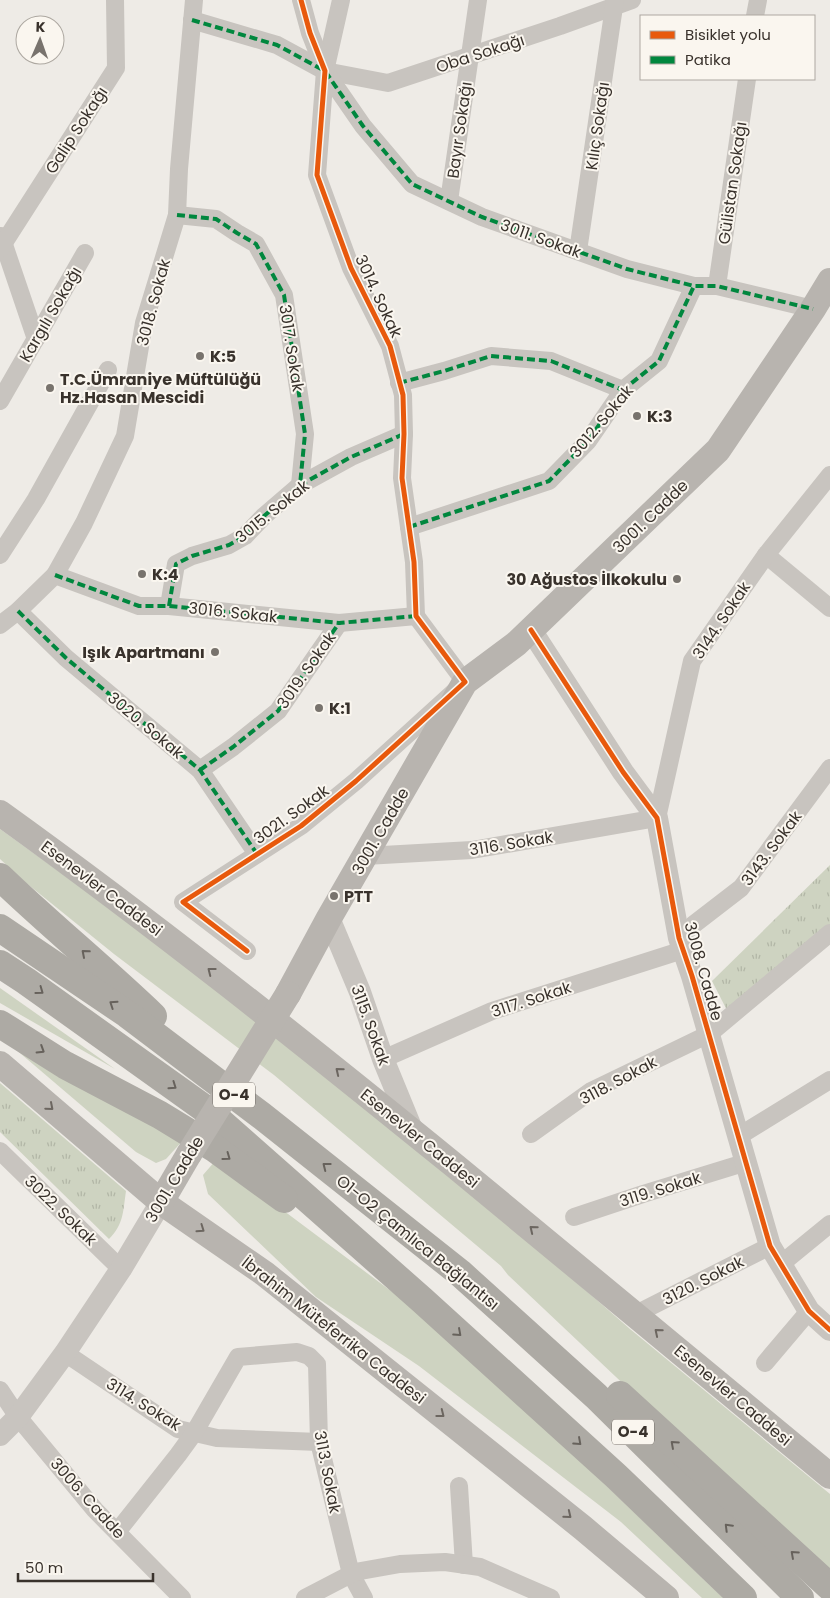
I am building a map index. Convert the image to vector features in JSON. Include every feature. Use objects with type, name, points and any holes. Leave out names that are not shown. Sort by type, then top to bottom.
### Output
[{"type":"highway","points":[[0,877],[114,978],[173,1036],[262,1116]]},
{"type":"highway","name":"O1-O2 Çamlıca Bağlantısı","points":[[0,928],[127,1014],[262,1116],[460,1272],[596,1396],[800,1598]]},
{"type":"highway","name":"O-4","points":[[0,964],[208,1111],[422,1300],[616,1476],[744,1598]]},
{"type":"highway","points":[[0,1024],[65,1065],[160,1115],[214,1148],[422,1300]]},
{"type":"highway","points":[[460,1272],[586,1364],[830,1587]]},
{"type":"highway","points":[[684,1541],[726,1598]]},
{"type":"main road","name":"3001. Cadde","points":[[161,1202],[288,994],[329,918],[465,682],[516,644],[718,450],[822,300],[830,281]]},
{"type":"main road","name":"Esenevler Caddesi","points":[[0,812],[208,968],[321,1056],[830,1476]]},
{"type":"main road","name":"İbrahim Müteferrika Caddesi","points":[[0,1064],[161,1202],[265,1274],[583,1528],[666,1598]]},
{"type":"street","name":"Galip Sokağı","points":[[1,242],[116,68],[116,0]]},
{"type":"street","name":"3018. Sokak","points":[[0,625],[18,611],[55,576],[84,523],[124,436],[144,323],[177,215],[178,169],[194,0]]},
{"type":"street","name":"3014. Sokak","points":[[301,0],[310,33],[325,72],[317,175],[351,268],[390,346],[403,395],[402,478],[414,562],[416,616]]},
{"type":"street","points":[[192,20],[277,44],[325,72],[341,0]]},
{"type":"street","name":"Bayır Sokağı","points":[[449,201],[478,0]]},
{"type":"street","name":"Oba Sokağı","points":[[325,72],[388,83],[615,4],[632,0]]},
{"type":"street","points":[[755,15],[758,0]]},
{"type":"street","name":"Kılıç Sokağı","points":[[578,251],[615,4]]},
{"type":"street","name":"3011. Sokak","points":[[325,72],[362,126],[412,184],[482,217],[627,269],[694,286],[717,286],[822,300]]},
{"type":"street","name":"Gülistan Sokağı","points":[[717,286],[746,80]]},
{"type":"street","name":"3017. Sokak","points":[[177,215],[216,218],[256,244],[284,295],[305,434],[300,485]]},
{"type":"street","points":[[1,242],[36,339]]},
{"type":"street","name":"Kargılı Sokağı","points":[[0,401],[85,253]]},
{"type":"street","name":"3012. Sokak","points":[[409,527],[549,481],[588,441],[623,390],[659,361],[694,286]]},
{"type":"street","points":[[399,383],[491,356],[551,361],[623,390]]},
{"type":"street","points":[[0,555],[36,499],[108,370]]},
{"type":"street","name":"3015. Sokak","points":[[169,606],[176,564],[245,536],[264,516],[300,485],[351,457],[404,434]]},
{"type":"street","name":"3144. Sokak","points":[[657,818],[692,661],[766,555],[830,475]]},
{"type":"street","points":[[766,555],[830,608]]},
{"type":"street","name":"3016. Sokak","points":[[55,576],[139,606],[169,606],[339,623],[416,616]]},
{"type":"street","name":"3020. Sokak","points":[[18,611],[66,658],[200,770],[257,854]]},
{"type":"street","points":[[416,616],[465,682]]},
{"type":"street","name":"3019. Sokak","points":[[200,770],[233,747],[278,711],[339,623]]},
{"type":"street","name":"3008. Cadde","points":[[531,630],[623,772],[657,818],[681,944],[746,1162],[776,1255],[809,1311],[830,1330]]},
{"type":"street","name":"3021. Sokak","points":[[247,951],[183,902],[308,820],[356,780],[465,682]]},
{"type":"street","name":"3143. Sokak","points":[[681,944],[693,925],[741,888],[830,768]]},
{"type":"street","name":"3116. Sokak","points":[[365,856],[472,850],[657,818]]},
{"type":"street","name":"3115. Sokak","points":[[329,918],[360,992],[383,1059],[413,1132]]},
{"type":"street","name":"3118. Sokak","points":[[532,1134],[591,1091],[709,1034],[830,933]]},
{"type":"street","name":"3117. Sokak","points":[[383,1059],[492,1011],[681,944]]},
{"type":"street","points":[[739,1136],[830,1080]]},
{"type":"street","name":"3022. Sokak","points":[[0,1151],[121,1269]]},
{"type":"street","name":"3119. Sokak","points":[[574,1217],[746,1162]]},
{"type":"street","name":"3001. Cadde","points":[[0,1435],[18,1417],[65,1353],[121,1269],[161,1202]]},
{"type":"street","name":"3120. Sokak","points":[[636,1314],[776,1255],[830,1224]]},
{"type":"street","points":[[765,1363],[809,1311]]},
{"type":"street","name":"3113. Sokak","points":[[194,1433],[238,1357],[297,1352],[309,1356],[318,1364],[319,1442],[351,1574],[364,1598]]},
{"type":"street","name":"3114. Sokak","points":[[65,1353],[178,1429],[218,1438],[319,1442]]},
{"type":"street","name":"3006. Cadde","points":[[0,1390],[18,1417],[95,1510],[182,1598]]},
{"type":"street","points":[[117,1532],[194,1433]]},
{"type":"street","points":[[459,1486],[464,1565]]},
{"type":"street","points":[[305,1598],[355,1572],[400,1564],[445,1562],[480,1567],[551,1598]]},
{"type":"green space","points":[[0,829],[224,990],[449,1171],[630,1329],[830,1494],[830,1579],[508,1275],[501,1266],[274,1075],[114,954],[25,882],[0,859]]},
{"type":"green space","points":[[830,865],[830,932],[734,1024],[712,981]]},
{"type":"green space","points":[[0,988],[115,1069],[0,1003]]},
{"type":"green space","points":[[0,1036],[185,1138],[166,1159],[156,1163],[136,1152]]},
{"type":"green space","points":[[0,1083],[126,1191],[118,1228],[109,1239],[0,1132]]},
{"type":"green space","points":[[216,1160],[403,1300],[509,1392],[723,1598],[702,1598],[621,1522],[419,1366],[316,1297],[208,1194],[203,1175]]},
{"type":"marked path","points":[[192,20],[277,45],[325,71],[363,126],[412,184],[482,217],[627,269],[694,286],[717,286],[813,309]]},
{"type":"marked path","points":[[177,215],[216,219],[256,244],[284,295],[305,434],[300,485]]},
{"type":"marked path","points":[[409,527],[549,481],[588,441],[623,390],[659,361],[694,286]]},
{"type":"marked path","points":[[399,383],[491,356],[551,361],[623,390]]},
{"type":"marked path","points":[[169,606],[176,564],[192,556],[229,545],[245,536],[264,516],[300,485],[351,457],[404,434]]},
{"type":"marked path","points":[[55,575],[139,606],[169,606],[339,623],[416,616]]},
{"type":"marked path","points":[[18,611],[66,658],[200,770],[257,854]]},
{"type":"marked path","points":[[200,770],[233,747],[278,711],[339,623]]},
{"type":"cycle path","points":[[247,951],[183,902],[301,826],[356,781],[465,682],[416,616],[414,562],[402,478],[403,395],[390,346],[351,268],[317,175],[325,71],[310,33],[301,0]]},
{"type":"cycle path","points":[[531,630],[623,772],[657,818],[679,938],[692,976],[770,1246],[809,1311],[830,1330]]},
{"type":"place","name":"K:5","points":[[200,356]]},
{"type":"place","name":"T.C.Ümraniye Müftülüğü Hz.Hasan Mescidi","points":[[50,388]]},
{"type":"place","name":"K:3","points":[[637,416]]},
{"type":"place","name":"K:4","points":[[142,574]]},
{"type":"place","name":"30 Ağustos İlkokulu","points":[[677,579]]},
{"type":"place","name":"Işık Apartmanı","points":[[215,652]]},
{"type":"place","name":"K:1","points":[[319,708]]},
{"type":"place","name":"PTT","points":[[334,896]]}]
